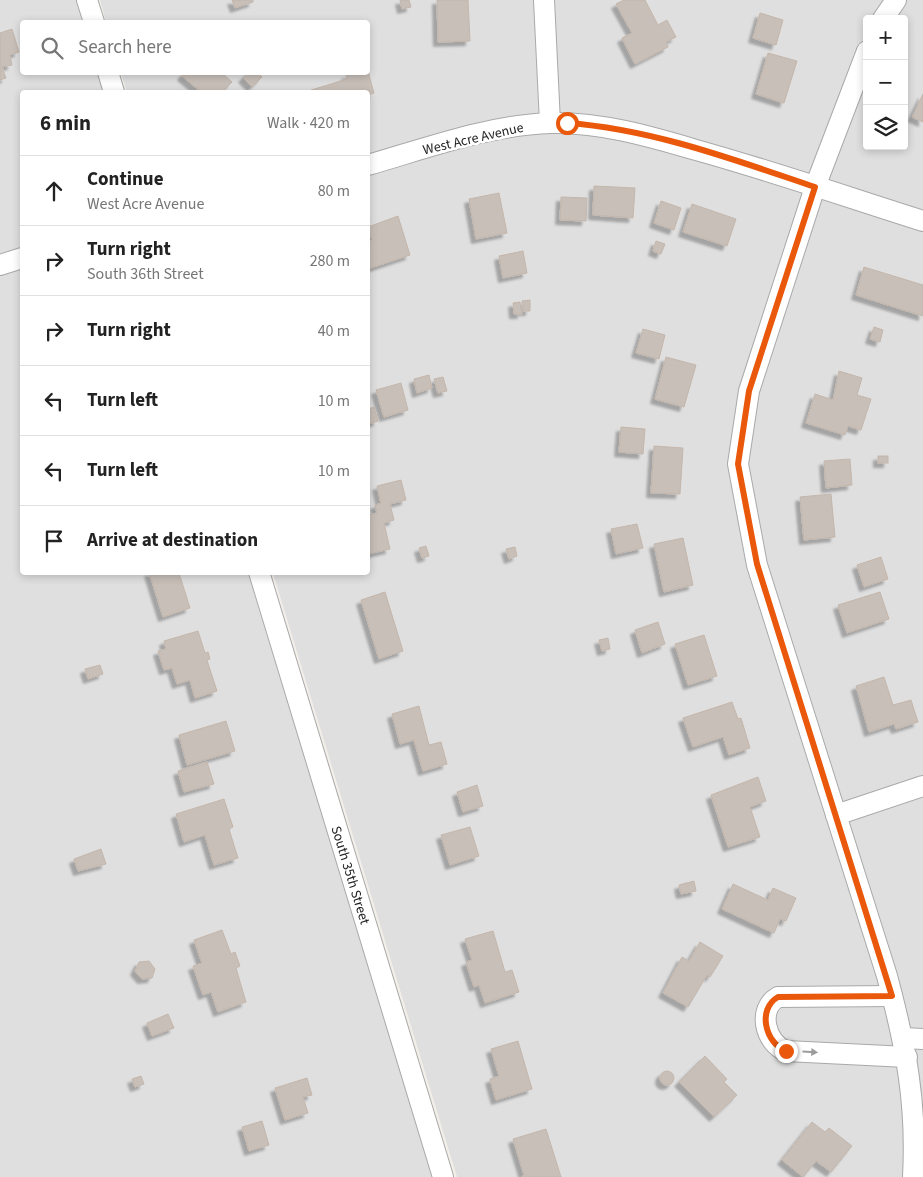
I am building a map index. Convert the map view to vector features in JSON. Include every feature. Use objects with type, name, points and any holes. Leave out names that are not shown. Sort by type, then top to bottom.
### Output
[{"type":"street","points":[[87,0],[93,20]]},
{"type":"street","points":[[544,0],[550,123]]},
{"type":"street","points":[[886,15],[896,0]]},
{"type":"street","points":[[864,60],[815,187],[749,391],[738,464],[757,564],[892,996],[911,1045],[914,1124],[913,1177]]},
{"type":"street","points":[[109,75],[113,90]]},
{"type":"street","name":"West Acre Avenue","points":[[370,164],[510,127],[550,123],[589,125],[624,131],[747,164],[923,221]]},
{"type":"street","points":[[0,265],[20,259]]},
{"type":"street","name":"South 35th Street","points":[[260,575],[443,1177]]},
{"type":"street","points":[[836,815],[923,786]]},
{"type":"street","points":[[892,996],[778,997],[768,1006],[765,1015],[766,1027],[774,1044],[786,1051],[911,1045]]},
{"type":"shaded area","points":[[0,0],[78,0],[84,20],[20,20],[20,75],[101,75],[105,90],[20,90],[20,575],[251,575],[432,1177],[0,1177]]},
{"type":"shaded area","points":[[100,0],[923,0],[923,1177],[457,1177],[274,575],[370,575],[370,90],[126,90],[122,75],[370,75],[370,20],[105,20]]},
{"type":"building","points":[[232,0],[253,0],[253,2],[235,8]]},
{"type":"building","points":[[400,0],[409,0],[411,7],[402,9]]},
{"type":"building","points":[[437,0],[468,0],[470,41],[438,42]]},
{"type":"building","points":[[624,0],[645,0],[658,25],[667,20],[676,37],[666,42],[668,47],[635,64],[622,38],[632,33],[616,4]]},
{"type":"building","points":[[760,13],[783,20],[776,45],[753,38]]},
{"type":"building","points":[[12,29],[19,52],[10,55],[12,65],[2,67],[6,78],[0,80],[0,33]]},
{"type":"building","points":[[768,53],[797,61],[784,103],[756,94]]},
{"type":"building","points":[[224,75],[232,82],[224,90],[199,90],[182,76]]},
{"type":"building","points":[[246,75],[260,75],[262,77],[252,87],[243,78]]},
{"type":"building","points":[[346,75],[369,75],[374,93],[370,94],[370,90],[311,90],[347,79]]},
{"type":"building","points":[[923,94],[923,122],[912,117]]},
{"type":"building","points":[[594,186],[635,188],[633,218],[593,215]]},
{"type":"building","points":[[499,193],[507,233],[476,239],[469,199]]},
{"type":"building","points":[[561,197],[587,198],[586,221],[560,220]]},
{"type":"building","points":[[661,201],[681,208],[674,230],[654,223]]},
{"type":"building","points":[[692,204],[736,219],[727,246],[683,232]]},
{"type":"building","points":[[398,216],[410,255],[370,268],[370,241],[372,240],[370,226]]},
{"type":"building","points":[[656,241],[665,244],[661,254],[653,251]]},
{"type":"building","points":[[523,251],[527,273],[503,278],[499,256]]},
{"type":"building","points":[[864,267],[923,285],[923,316],[856,295]]},
{"type":"building","points":[[530,300],[530,311],[523,311],[522,301]]},
{"type":"building","points":[[520,302],[522,314],[514,314],[513,303]]},
{"type":"building","points":[[874,327],[883,330],[880,342],[870,339]]},
{"type":"building","points":[[643,329],[665,335],[659,359],[636,353]]},
{"type":"building","points":[[666,357],[696,365],[684,407],[655,399]]},
{"type":"building","points":[[839,371],[862,378],[857,395],[871,399],[861,430],[848,426],[845,435],[806,423],[815,394],[833,400]]},
{"type":"building","points":[[429,375],[432,388],[417,393],[414,379]]},
{"type":"building","points":[[443,377],[447,391],[438,393],[434,379]]},
{"type":"building","points":[[401,383],[408,410],[384,417],[376,390]]},
{"type":"building","points":[[374,407],[378,421],[370,423],[370,408]]},
{"type":"building","points":[[621,427],[645,429],[643,454],[619,452]]},
{"type":"building","points":[[654,446],[683,448],[680,494],[651,493]]},
{"type":"building","points":[[878,456],[888,456],[888,463],[878,463]]},
{"type":"building","points":[[850,459],[852,485],[826,488],[824,461]]},
{"type":"building","points":[[401,480],[406,500],[390,504],[394,520],[384,523],[390,549],[370,554],[370,515],[377,513],[375,505],[381,503],[377,486]]},
{"type":"building","points":[[831,494],[835,537],[804,540],[800,497]]},
{"type":"building","points":[[637,524],[643,548],[616,554],[611,529]]},
{"type":"building","points":[[683,538],[693,585],[664,592],[654,544]]},
{"type":"building","points":[[426,546],[429,556],[422,558],[419,548]]},
{"type":"building","points":[[515,547],[517,556],[509,559],[506,549]]},
{"type":"building","points":[[881,557],[888,579],[864,587],[857,565]]},
{"type":"building","points":[[150,575],[180,575],[190,608],[163,617]]},
{"type":"building","points":[[385,592],[403,651],[379,659],[361,600]]},
{"type":"building","points":[[880,592],[889,619],[847,633],[838,605]]},
{"type":"building","points":[[658,622],[665,644],[642,653],[635,630]]},
{"type":"building","points":[[198,631],[205,653],[208,652],[210,659],[207,660],[217,691],[195,698],[190,680],[177,684],[172,668],[164,670],[158,651],[166,649],[164,641]]},
{"type":"building","points":[[704,635],[717,676],[688,685],[675,644]]},
{"type":"building","points":[[608,638],[610,649],[602,651],[599,640]]},
{"type":"building","points":[[100,665],[103,674],[88,679],[85,669]]},
{"type":"building","points":[[884,677],[893,705],[911,700],[918,722],[896,729],[894,724],[869,732],[856,686]]},
{"type":"building","points":[[732,702],[738,719],[741,718],[750,748],[729,755],[723,737],[693,747],[683,718]]},
{"type":"building","points":[[419,706],[429,745],[441,742],[447,764],[423,771],[414,740],[400,744],[392,714]]},
{"type":"building","points":[[226,721],[235,751],[187,765],[179,735]]},
{"type":"building","points":[[207,762],[214,784],[184,792],[178,771]]},
{"type":"building","points":[[758,777],[766,801],[750,807],[760,837],[728,847],[711,795]]},
{"type":"building","points":[[477,785],[483,806],[463,812],[457,792]]},
{"type":"building","points":[[224,799],[233,827],[229,829],[238,858],[214,865],[205,835],[184,842],[176,814]]},
{"type":"building","points":[[470,827],[479,856],[450,865],[441,835]]},
{"type":"building","points":[[101,849],[106,864],[78,871],[74,859]]},
{"type":"building","points":[[694,881],[696,891],[681,894],[679,885]]},
{"type":"building","points":[[733,884],[768,900],[773,888],[796,898],[786,921],[780,919],[774,933],[722,909]]},
{"type":"building","points":[[222,930],[231,954],[235,952],[240,966],[236,968],[246,1002],[218,1012],[211,992],[203,995],[193,966],[202,963],[194,940]]},
{"type":"building","points":[[493,931],[505,972],[512,970],[519,992],[485,1003],[479,985],[474,987],[466,962],[472,960],[465,939]]},
{"type":"building","points":[[700,942],[723,956],[710,977],[707,975],[688,1007],[663,993],[682,957],[689,961]]},
{"type":"building","points":[[149,961],[155,969],[152,978],[142,979],[135,971],[139,962]]},
{"type":"building","points":[[168,1014],[174,1028],[152,1036],[147,1023]]},
{"type":"building","points":[[518,1041],[532,1089],[496,1100],[490,1079],[499,1076],[491,1049]]},
{"type":"building","points":[[705,1056],[727,1079],[724,1082],[737,1095],[714,1117],[679,1082]]},
{"type":"building","points":[[667,1071],[672,1073],[674,1078],[672,1083],[667,1085],[662,1083],[660,1078],[662,1073]]},
{"type":"building","points":[[141,1076],[144,1084],[135,1087],[132,1079]]},
{"type":"building","points":[[307,1078],[312,1095],[303,1097],[308,1113],[285,1120],[275,1088]]},
{"type":"building","points":[[262,1121],[269,1145],[249,1151],[242,1127]]},
{"type":"building","points":[[812,1122],[825,1132],[829,1128],[852,1146],[831,1172],[816,1161],[803,1177],[782,1160]]},
{"type":"building","points":[[546,1129],[561,1177],[521,1177],[524,1175],[513,1139]]},
{"type":"route","points":[[567,123],[624,131],[747,164],[815,187],[749,391],[738,464],[757,564],[892,996],[789,996],[778,997],[772,1000],[765,1015],[766,1027],[774,1044],[786,1051]]}]
